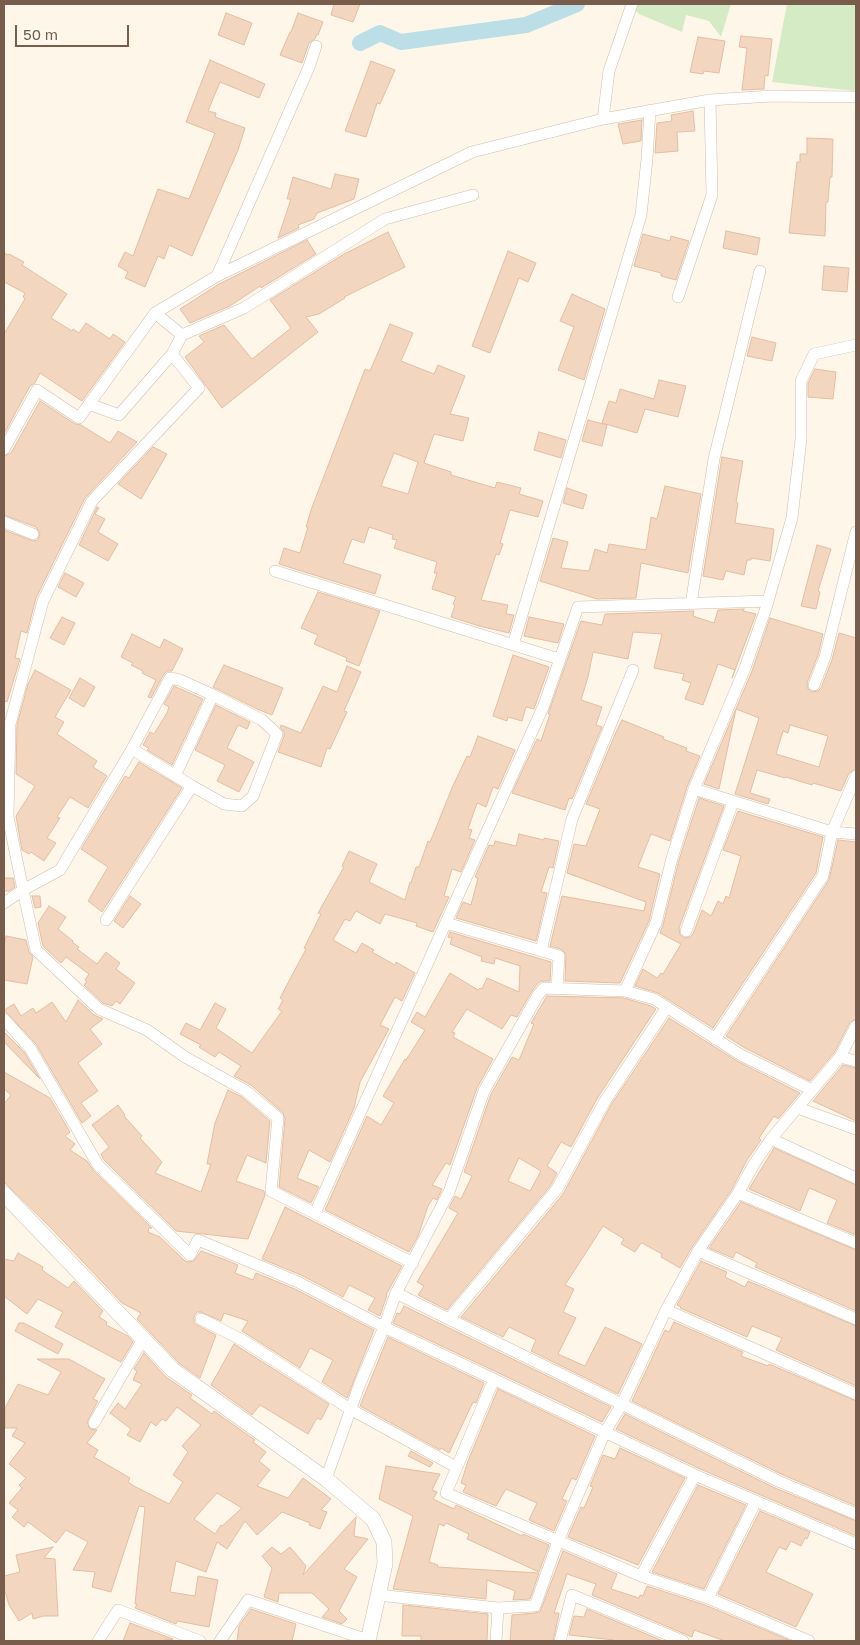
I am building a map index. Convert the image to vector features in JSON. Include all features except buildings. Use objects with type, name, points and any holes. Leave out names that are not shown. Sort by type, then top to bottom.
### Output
[{"type":"street","points":[[603,119],[609,71],[632,4]]},
{"type":"street","points":[[217,276],[309,67],[316,46]]},
{"type":"street","points":[[4,449],[38,390],[79,418],[155,313],[217,276],[472,152],[603,119],[710,100],[772,96],[856,97]]},
{"type":"street","points":[[678,297],[712,195],[710,100]]},
{"type":"street","points":[[514,645],[641,215],[650,110]]},
{"type":"street","points":[[89,404],[119,415],[172,354],[182,335],[244,308],[385,219],[473,195]]},
{"type":"street","points":[[691,604],[714,459],[760,272]]},
{"type":"street","points":[[155,313],[182,335]]},
{"type":"street","points":[[625,991],[656,922],[672,858],[694,789],[745,668],[768,601],[792,518],[801,438],[801,381],[814,354],[856,345]]},
{"type":"street","points":[[172,354],[199,388],[92,501],[43,600],[10,724],[8,817],[36,950],[99,1009],[147,1030],[185,1057],[246,1091],[278,1118],[272,1191],[413,1263]]},
{"type":"street","points":[[4,522],[33,534]]},
{"type":"street","points":[[814,685],[825,657],[856,532]]},
{"type":"street","points":[[275,570],[559,659]]},
{"type":"street","points":[[315,1213],[544,705],[578,607],[768,601]]},
{"type":"street","points":[[541,951],[572,819],[633,670]]},
{"type":"street","points":[[4,903],[23,890],[60,870],[132,749],[170,678],[180,680],[213,695],[262,720],[277,734],[253,796],[242,806],[224,804],[132,749]]},
{"type":"street","points":[[175,776],[213,695]]},
{"type":"street","points":[[715,1039],[823,876],[832,832],[856,776]]},
{"type":"street","points":[[106,920],[192,786]]},
{"type":"street","points":[[694,789],[832,832],[856,834]]},
{"type":"street","points":[[686,931],[733,802]]},
{"type":"street","points":[[446,922],[559,956],[557,988]]},
{"type":"street","points":[[326,1479],[350,1409],[396,1293],[449,1192],[484,1091],[538,995],[544,988],[625,991],[654,999],[742,1055],[812,1090]]},
{"type":"street","points":[[449,1319],[557,1189],[605,1101],[667,1008]]},
{"type":"street","points":[[4,1019],[30,1048],[98,1165],[190,1255],[198,1240],[298,1282],[384,1327],[695,1475],[856,1544]]},
{"type":"street","points":[[378,1595],[498,1608],[535,1606],[558,1541],[605,1432],[622,1404],[666,1310],[698,1251],[772,1139],[840,1057],[856,1026]]},
{"type":"street","points":[[840,1057],[856,1061]]},
{"type":"street","points":[[798,1108],[856,1129]]},
{"type":"street","points":[[772,1139],[856,1178]]},
{"type":"street","points":[[738,1193],[856,1243]]},
{"type":"street","points":[[4,1194],[173,1370],[326,1479],[373,1519],[384,1542],[385,1564],[368,1641],[248,1600],[220,1641]]},
{"type":"street","points":[[698,1251],[856,1319]]},
{"type":"street","points":[[396,1293],[778,1481],[856,1514]]},
{"type":"street","points":[[666,1310],[856,1394]]},
{"type":"street","points":[[201,1319],[244,1341],[350,1409],[456,1466]]},
{"type":"street","points":[[94,1423],[143,1339]]},
{"type":"street","points":[[494,1379],[456,1466],[446,1494],[641,1576],[708,1598],[809,1641]]},
{"type":"street","points":[[641,1576],[695,1475]]},
{"type":"street","points":[[708,1598],[756,1500]]},
{"type":"street","points":[[560,1641],[572,1595],[683,1641]]},
{"type":"street","points":[[496,1641],[498,1608]]},
{"type":"street","points":[[98,1641],[118,1610],[200,1641]]},
{"type":"green space","points":[[630,4],[731,4],[721,37],[709,21],[686,15],[682,32],[639,14]]},
{"type":"green space","points":[[787,4],[856,4],[856,91],[772,82]]},
{"type":"waterway","points":[[360,43],[380,33],[401,42],[526,25],[577,4]]}]
